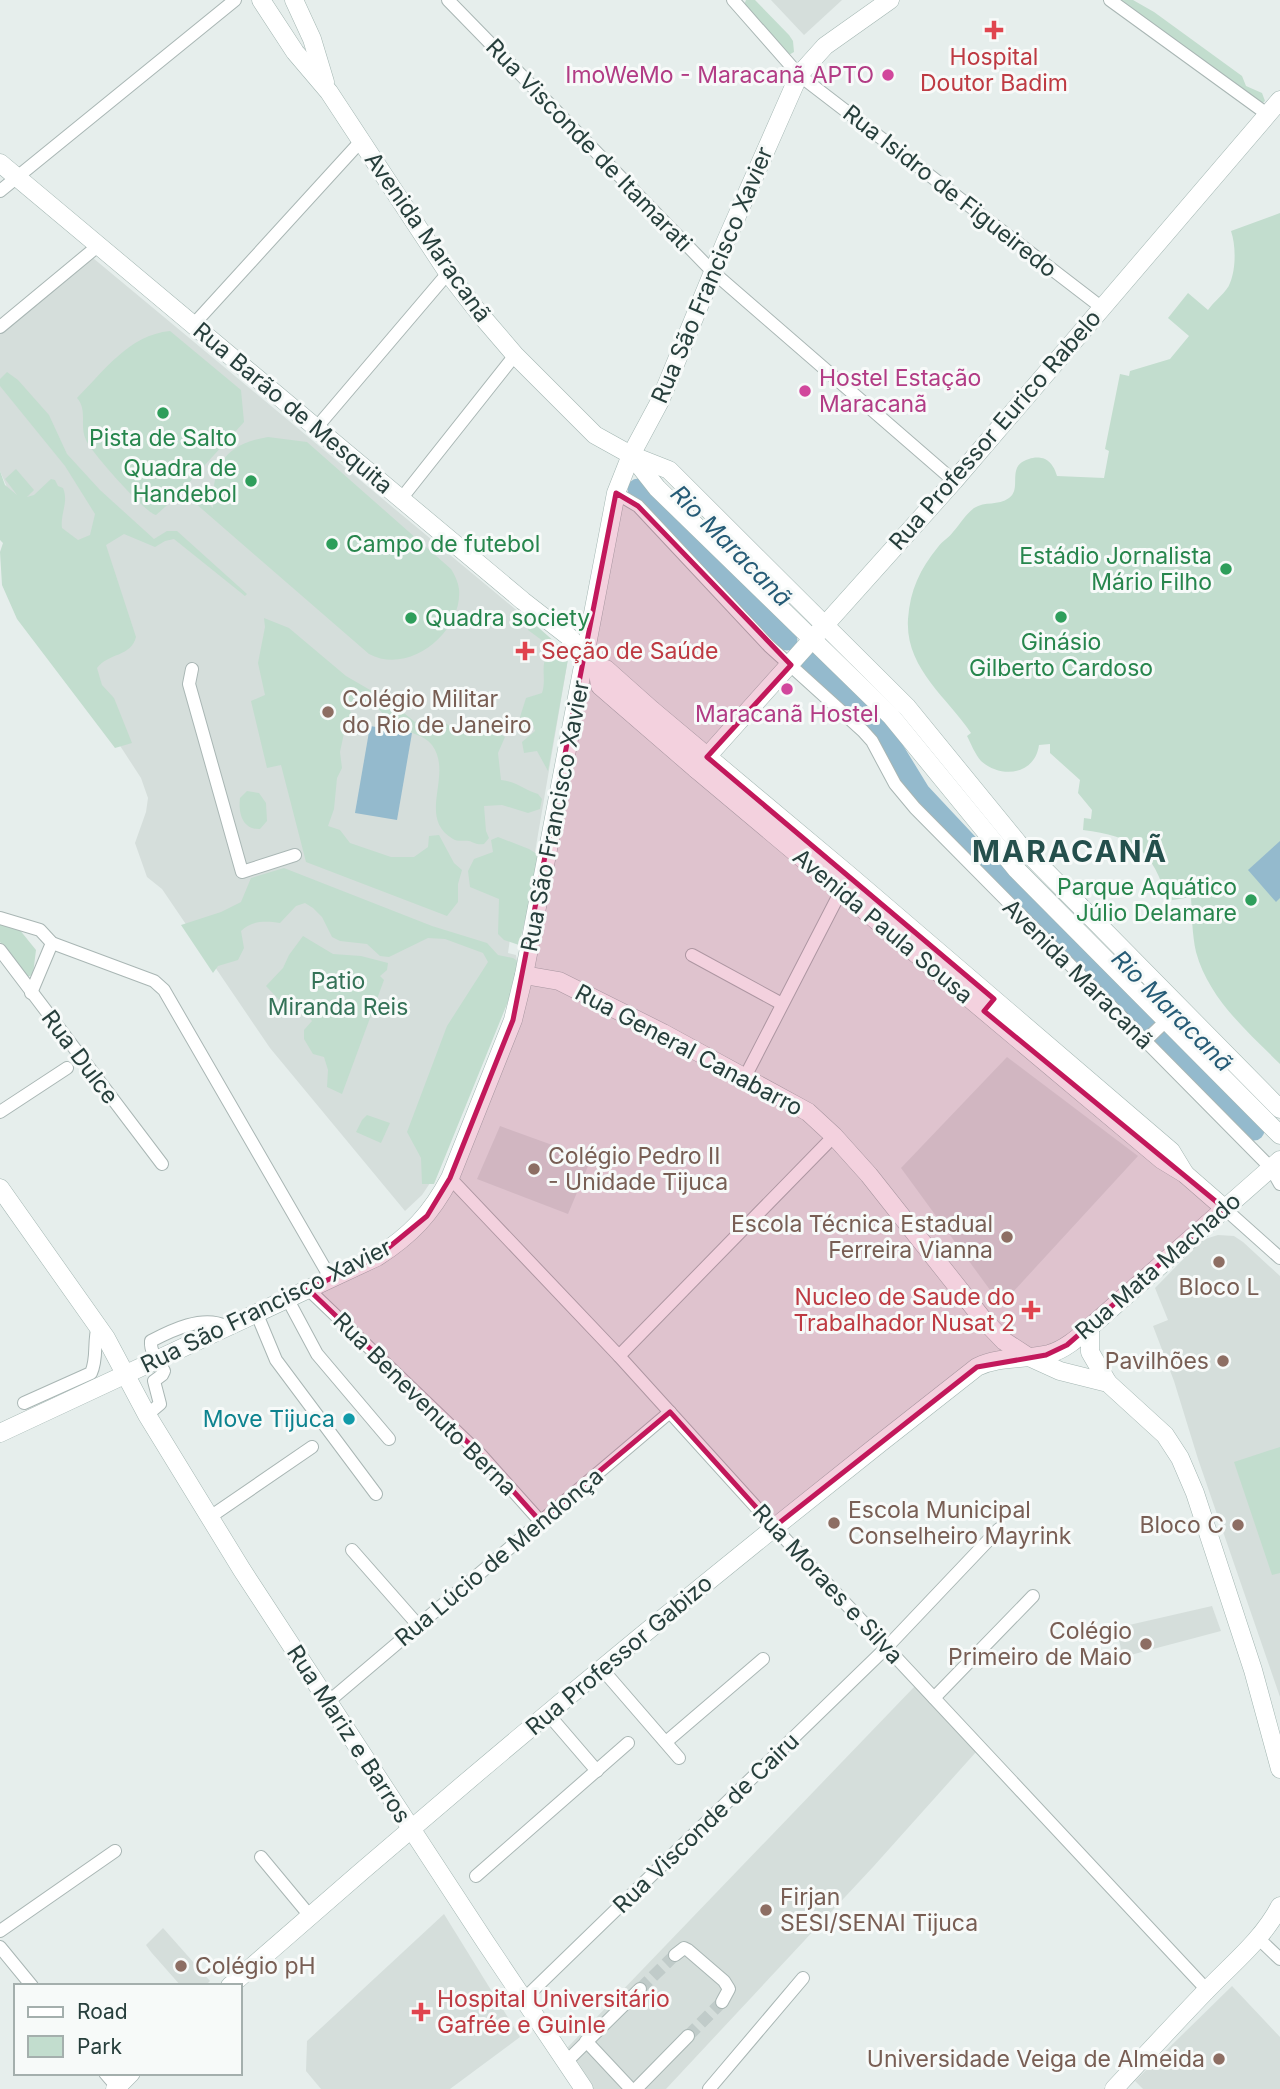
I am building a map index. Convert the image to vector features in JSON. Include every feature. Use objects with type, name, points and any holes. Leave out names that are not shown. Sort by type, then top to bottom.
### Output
[{"type":"street","points":[[0,191],[235,0]]},
{"type":"street","name":"Avenida Maracanã","points":[[261,0],[295,52],[328,92],[448,273],[515,355],[596,435],[631,456],[668,469],[907,707],[1018,844],[1280,1109]]},
{"type":"street","name":"Avenida Maracanã","points":[[294,0],[312,38],[328,92]]},
{"type":"street","name":"Rua Visconde de Itamarati","points":[[448,0],[713,272],[954,481]]},
{"type":"street","name":"Rua Isidro de Figueiredo","points":[[733,0],[799,75],[1101,307]]},
{"type":"street","name":"Rua São Francisco Xavier","points":[[0,1433],[377,1257],[397,1245],[427,1216],[450,1178],[513,1020],[578,698],[591,660],[616,493],[631,456],[660,401],[799,75],[825,46],[890,0]]},
{"type":"street","points":[[1110,0],[1267,114]]},
{"type":"street","name":"Rua Professor Eurico Rabelo","points":[[701,763],[954,481],[1280,100]]},
{"type":"street","points":[[194,324],[361,141]]},
{"type":"street","name":"Rua Barão de Mesquita","points":[[0,163],[568,636],[591,660]]},
{"type":"street","points":[[0,327],[99,245]]},
{"type":"street","points":[[317,427],[448,273]]},
{"type":"street","points":[[401,499],[515,355]]},
{"type":"street","name":"Avenida Maracanã","points":[[631,456],[657,488],[891,716],[1017,870],[1280,1135]]},
{"type":"street","name":"Avenida Maracanã","points":[[616,493],[638,506],[790,665],[863,731],[872,741],[895,784],[915,808],[1275,1164],[1280,1184]]},
{"type":"street","name":"Avenida Paula Sousa","points":[[591,660],[600,686],[645,714],[846,883],[1086,1087],[1162,1160],[1185,1174],[1280,1258]]},
{"type":"street","points":[[192,669],[188,684],[242,872],[295,855]]},
{"type":"street","points":[[745,1077],[846,883]]},
{"type":"street","points":[[0,918],[40,930],[52,943],[154,981],[172,1001],[331,1279]]},
{"type":"street","points":[[31,993],[52,943]]},
{"type":"street","name":"Rua Dulce","points":[[0,950],[162,1164]]},
{"type":"street","points":[[692,955],[782,1004]]},
{"type":"street","name":"Rua General Canabarro","points":[[524,975],[559,981],[663,1033],[808,1112],[869,1175],[982,1318],[1004,1341],[1027,1356],[1060,1371],[1108,1383],[1165,1435],[1191,1481],[1253,1670],[1280,1769]]},
{"type":"street","points":[[1148,1038],[1165,1022]]},
{"type":"street","points":[[0,1112],[67,1068]]},
{"type":"street","points":[[619,1356],[834,1136]]},
{"type":"street","name":"Rua Mata Machado","points":[[1027,1356],[1057,1351],[1090,1327],[1275,1164]]},
{"type":"street","name":"Rua Moraes e Silva","points":[[450,1178],[619,1356],[774,1527],[1207,1990]]},
{"type":"street","name":"Rua Mariz e Barros","points":[[0,1188],[98,1326],[147,1415],[210,1517],[411,1829],[584,2089]]},
{"type":"street","name":"Rua Benevenuto Berna","points":[[308,1289],[480,1454],[540,1521]]},
{"type":"street","points":[[287,1298],[317,1354],[389,1439]]},
{"type":"street","points":[[256,1312],[276,1360],[376,1494]]},
{"type":"street","points":[[24,1403],[91,1373],[95,1364],[94,1342],[98,1326]]},
{"type":"street","points":[[1090,1327],[1090,1352],[1108,1383]]},
{"type":"street","name":"Rua Professor Gabizo","points":[[232,1984],[602,1669],[774,1527],[976,1367],[998,1359],[1027,1356]]},
{"type":"street","points":[[147,1415],[160,1404],[154,1381],[164,1371],[156,1359]]},
{"type":"street","name":"Rua Lúcio de Mendonça","points":[[328,1702],[670,1412]]},
{"type":"street","points":[[210,1517],[312,1447]]},
{"type":"street","name":"Rua Visconde de Cairu","points":[[524,1999],[887,1647],[999,1529]]},
{"type":"street","points":[[352,1550],[418,1625]]},
{"type":"street","points":[[934,1698],[1033,1596]]},
{"type":"street","points":[[666,1742],[763,1659]]},
{"type":"street","points":[[602,1669],[679,1758]]},
{"type":"street","points":[[548,1714],[597,1771]]},
{"type":"street","points":[[476,1876],[628,1743]]},
{"type":"street","points":[[0,1931],[115,1851]]},
{"type":"street","points":[[261,1857],[310,1916]]},
{"type":"street","points":[[1114,2089],[1259,1939],[1280,1906]]},
{"type":"street","points":[[1259,1939],[1280,1959]]},
{"type":"street","points":[[0,1947],[30,1984]]},
{"type":"street","points":[[675,1955],[684,1948],[688,1950],[724,1981],[729,1989],[722,2002]]},
{"type":"street","points":[[709,2089],[803,1978]]},
{"type":"street","points":[[566,2062],[640,1989]]},
{"type":"street","points":[[586,2041],[633,2089],[688,2036]]},
{"type":"highlighted area","points":[[616,493],[638,506],[791,665],[707,757],[994,999],[984,1011],[1224,1208],[1067,1345],[1046,1355],[977,1367],[774,1527],[670,1412],[540,1521],[480,1454],[308,1289],[377,1257],[427,1216],[450,1178],[513,1020]]},
{"type":"shaded area","points":[[771,0],[842,0],[804,35]]},
{"type":"shaded area","name":"Colégio Militar do Rio de Janeiro","points":[[93,258],[550,638],[565,651],[568,659],[521,934],[510,939],[508,953],[516,955],[517,961],[434,1177],[422,1195],[405,1211],[270,1048],[162,889],[147,877],[135,843],[148,798],[141,778],[115,738],[0,471],[0,334]]},
{"type":"shaded area","name":"Escola Técnica Estadual Ferreira Vianna","points":[[1007,1057],[1138,1156],[1001,1305],[901,1168]]},
{"type":"shaded area","name":"Colégio Pedro II - Unidade Tijuca","points":[[500,1126],[591,1159],[568,1214],[477,1179]]},
{"type":"shaded area","points":[[1218,1235],[1234,1236],[1280,1276],[1280,1697],[1153,1326],[1168,1320],[1155,1288],[1202,1240]]},
{"type":"shaded area","name":"Colégio Primeiro de Maio","points":[[1212,1606],[1221,1631],[1123,1657],[1116,1628]]},
{"type":"shaded area","name":"Firjan SESI/SENAI Tijuca","points":[[916,1685],[976,1752],[666,2089],[591,2089],[567,2048]]},
{"type":"shaded area","name":"Hospital Universitário Gafrée e Guinle","points":[[444,1914],[520,2037],[450,2089],[321,2089],[306,2071],[307,2041]]},
{"type":"shaded area","name":"Colégio pH","points":[[163,1928],[210,1981],[207,1984],[179,1984],[146,1945]]},
{"type":"shaded area","name":"Universidade Veiga de Almeida","points":[[1232,1986],[1280,2037],[1280,2089],[1143,2089],[1135,2081]]},
{"type":"green space","points":[[746,0],[755,0],[789,35],[793,41],[794,52],[787,56],[744,5]]},
{"type":"green space","points":[[1118,0],[1133,0],[1154,12],[1242,76],[1246,86],[1262,93],[1265,101],[1259,106]]},
{"type":"green space","points":[[1280,213],[1280,1064],[1242,1026],[1210,985],[1196,952],[1191,897],[1167,901],[1155,869],[1139,849],[1115,836],[1083,830],[1084,818],[1091,819],[1092,810],[1078,793],[1080,780],[1050,753],[1050,744],[1039,745],[1031,763],[1016,771],[998,770],[981,761],[967,736],[971,733],[920,667],[909,636],[908,619],[914,589],[932,555],[974,508],[1000,502],[1013,494],[1016,472],[1022,462],[1041,458],[1051,464],[1057,476],[1104,478],[1109,451],[1105,449],[1120,374],[1129,376],[1130,371],[1170,359],[1189,336],[1168,318],[1188,293],[1208,310],[1228,286],[1235,257],[1231,231]]},
{"type":"green space","name":"Pista de Salto","points":[[170,331],[241,390],[244,422],[156,515],[130,494],[90,447],[84,435],[82,408],[77,398],[107,366],[130,347],[142,339]]},
{"type":"green space","points":[[7,372],[18,380],[49,415],[67,454],[100,490],[154,539],[167,531],[177,531],[247,594],[245,596],[174,539],[155,547],[124,534],[106,545],[136,637],[124,652],[97,668],[102,685],[114,698],[132,743],[115,748],[17,619],[2,585],[0,471],[5,485],[17,495],[5,479],[16,469],[34,490],[27,497],[34,495],[51,479],[55,480],[65,493],[62,528],[78,540],[90,535],[95,514],[65,466],[0,386],[0,379]]},
{"type":"green space","points":[[268,437],[307,442],[451,569],[459,586],[458,605],[443,634],[431,646],[401,659],[385,659],[369,654],[187,496],[201,496],[213,508],[215,480],[224,459],[241,445]]},
{"type":"green space","points":[[264,618],[289,628],[346,676],[389,701],[415,722],[439,721],[458,733],[476,720],[483,722],[484,730],[495,731],[505,737],[498,753],[501,780],[538,794],[542,799],[540,809],[528,813],[502,805],[484,806],[489,838],[484,844],[476,844],[453,839],[442,830],[437,819],[439,769],[438,757],[432,745],[395,725],[371,702],[347,706],[353,716],[344,733],[340,752],[342,768],[337,778],[334,809],[328,826],[340,830],[350,843],[391,857],[414,857],[428,847],[429,836],[439,835],[454,863],[462,870],[458,884],[458,902],[447,916],[306,862],[281,765],[267,768],[251,701],[265,695],[258,663],[265,627]]},
{"type":"green space","points":[[531,621],[565,651],[568,659],[548,771],[537,751],[524,753],[522,742],[535,731],[533,725],[523,728],[520,717],[526,698],[542,693],[544,662],[549,652],[547,644],[528,630],[527,622]]},
{"type":"green space","points":[[247,791],[259,793],[266,803],[267,821],[260,829],[249,827],[241,815],[240,798]]},
{"type":"green space","points":[[498,837],[537,854],[539,863],[519,945],[504,940],[498,934],[499,899],[470,887],[468,871],[474,859],[493,852],[491,840]]},
{"type":"green space","points":[[284,868],[432,926],[487,943],[498,955],[519,962],[507,1004],[434,1184],[422,1184],[421,1158],[407,1132],[447,1026],[488,962],[483,953],[445,939],[428,938],[389,957],[380,956],[367,944],[340,941],[332,937],[322,917],[305,903],[296,906],[280,923],[259,922],[245,927],[241,931],[244,948],[238,960],[218,966],[213,973],[181,925],[221,912],[241,902],[251,878]]},
{"type":"green space","points":[[0,924],[19,929],[36,950],[33,974],[30,976],[23,976],[0,942]]},
{"type":"green space","name":"Patio Miranda Reis","points":[[303,936],[333,954],[361,956],[388,963],[387,970],[380,976],[384,980],[342,1094],[327,1087],[328,1070],[324,1057],[313,1054],[304,1039],[304,1030],[312,1021],[304,1011],[281,1002],[266,986],[283,968]]},
{"type":"green space","points":[[367,1115],[390,1123],[381,1143],[356,1132]]},
{"type":"green space","points":[[1280,1447],[1280,1573],[1272,1575],[1234,1462]]},
{"type":"water","points":[[370,726],[412,733],[397,820],[355,813]]},
{"type":"water","points":[[1280,841],[1280,898],[1276,902],[1248,870]]},
{"type":"waterway","name":"Rio Maracanã","points":[[638,489],[787,640]]},
{"type":"waterway","name":"Rio Maracanã","points":[[811,662],[882,731],[920,793],[979,856]]},
{"type":"waterway","name":"Rio Maracanã","points":[[992,870],[1254,1130]]},
{"type":"tunnel","points":[[640,1989],[675,1955]]},
{"type":"tunnel","points":[[688,2036],[722,2002]]},
{"type":"place","name":"Hospital Doutor Badim","points":[[994,30]]},
{"type":"place","name":"ImoWeMo - Maracanã APTO","points":[[888,75]]},
{"type":"place","name":"Hostel Estação Maracanã","points":[[805,391]]},
{"type":"place","name":"Pista de Salto","points":[[163,413]]},
{"type":"place","name":"Quadra de Handebol","points":[[251,481]]},
{"type":"place","name":"Campo de futebol","points":[[332,544]]},
{"type":"place","name":"Estádio Jornalista Mário Filho","points":[[1226,569]]},
{"type":"place","name":"Ginásio Gilberto Cardoso","points":[[1061,617]]},
{"type":"place","name":"Quadra society","points":[[411,618]]},
{"type":"place","name":"Seção de Saúde","points":[[525,651]]},
{"type":"place","name":"Maracanã Hostel","points":[[787,689]]},
{"type":"place","name":"Colégio Militar do Rio de Janeiro","points":[[328,712]]},
{"type":"place","name":"Parque Aquático Júlio Delamare","points":[[1251,900]]},
{"type":"place","name":"Colégio Pedro II - Unidade Tijuca","points":[[534,1169]]},
{"type":"place","name":"Escola Técnica Estadual Ferreira Vianna","points":[[1007,1237]]},
{"type":"place","name":"Bloco L","points":[[1219,1262]]},
{"type":"place","name":"Nucleo de Saude do Trabalhador Nusat 2","points":[[1031,1310]]},
{"type":"place","name":"Pavilhões","points":[[1223,1361]]},
{"type":"place","name":"Move Tijuca","points":[[349,1419]]},
{"type":"place","name":"Escola Municipal Conselheiro Mayrink","points":[[834,1523]]},
{"type":"place","name":"Bloco C","points":[[1238,1525]]},
{"type":"place","name":"Colégio Primeiro de Maio","points":[[1146,1644]]},
{"type":"place","name":"Firjan SESI/SENAI Tijuca","points":[[766,1910]]},
{"type":"place","name":"Colégio pH","points":[[181,1966]]},
{"type":"place","name":"Hospital Universitário Gafrée e Guinle","points":[[421,2012]]},
{"type":"place","name":"Universidade Veiga de Almeida","points":[[1219,2059]]},
{"type":"district","name":"MARACANÃ","points":[[1070,852]]}]
